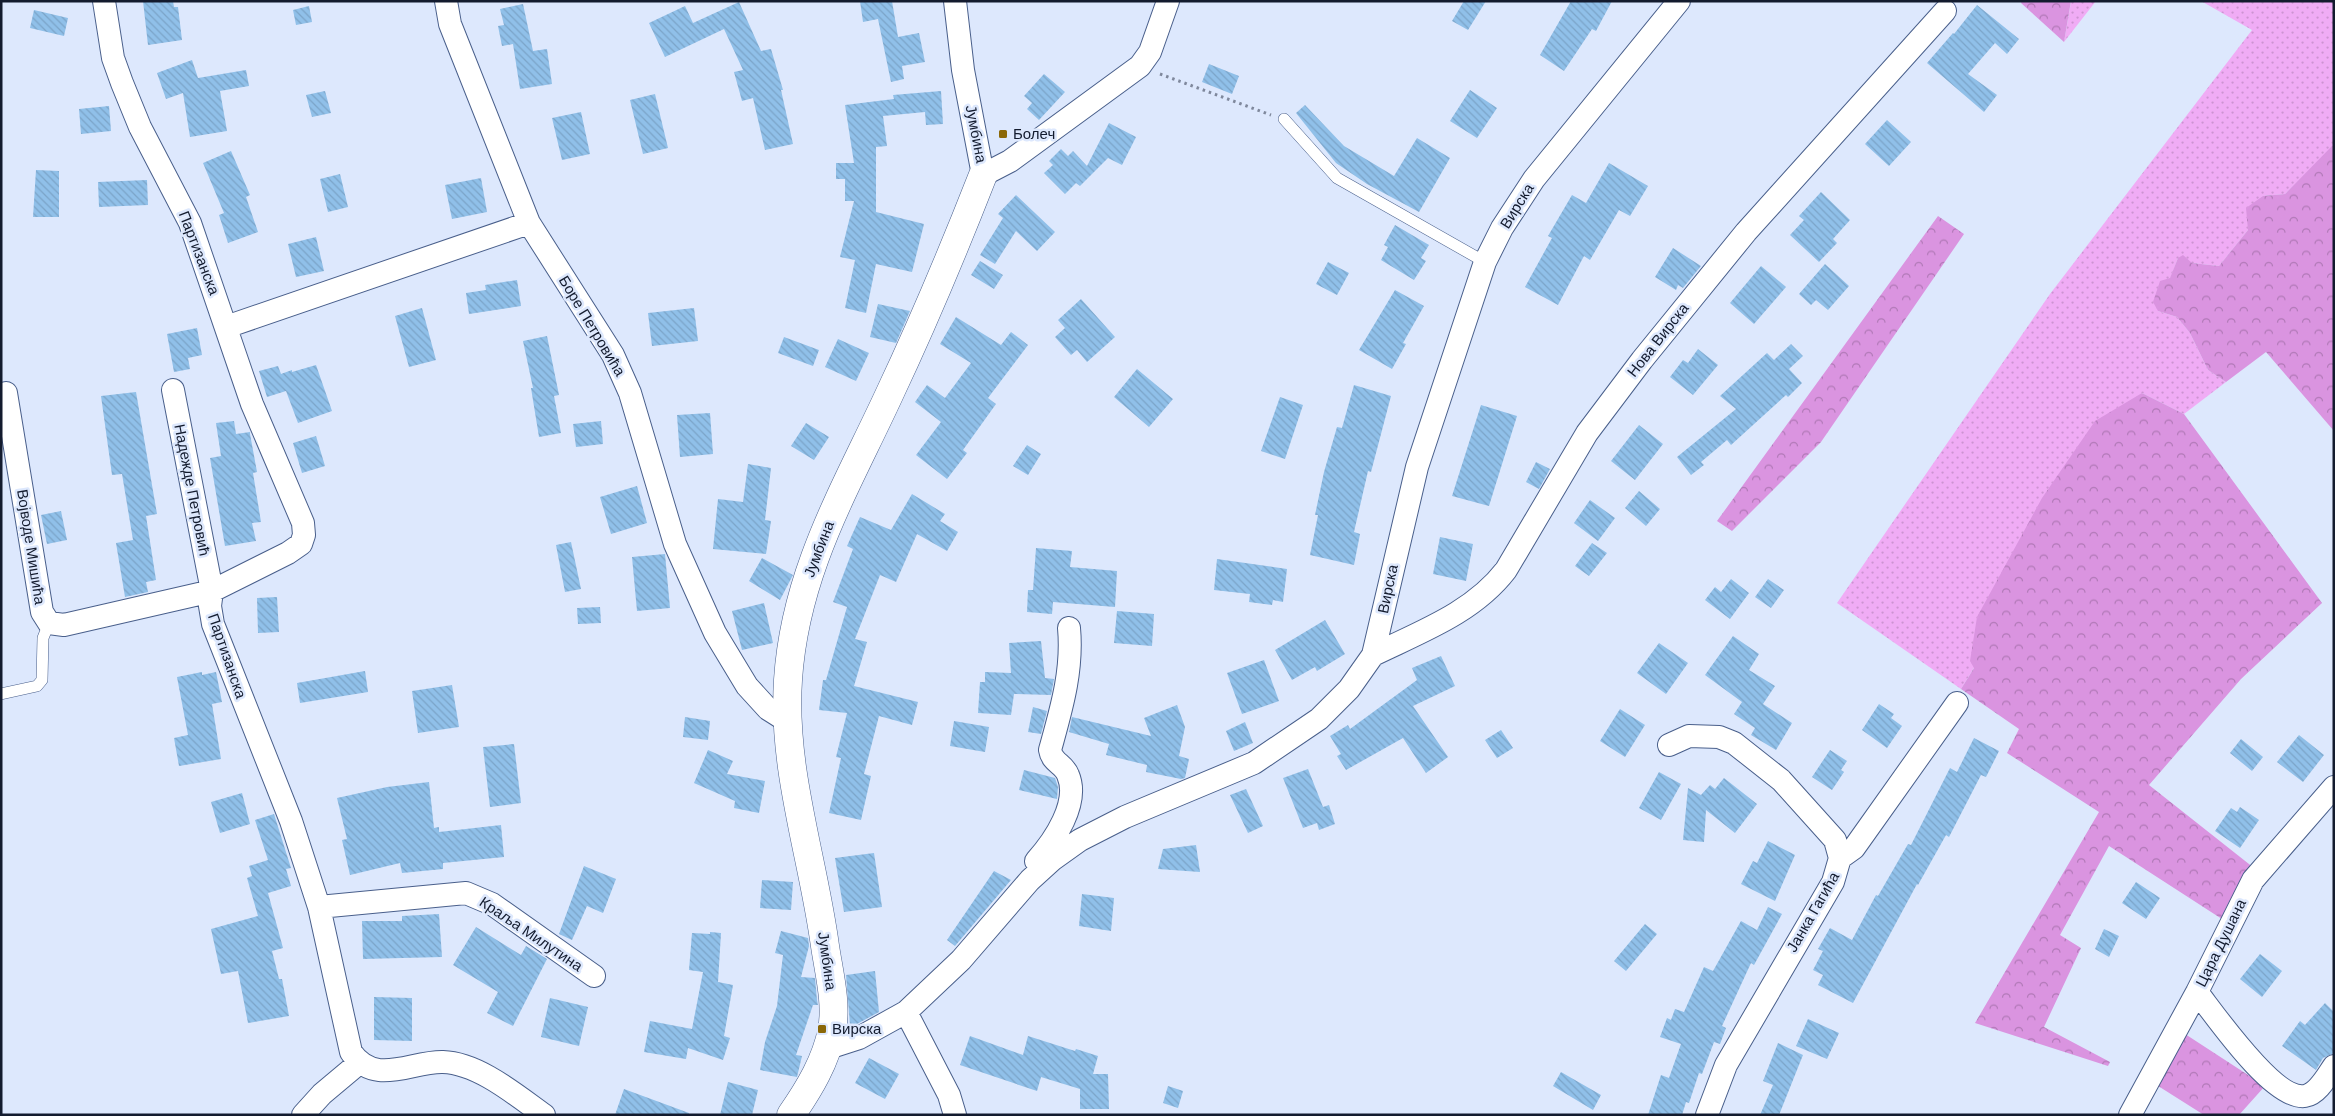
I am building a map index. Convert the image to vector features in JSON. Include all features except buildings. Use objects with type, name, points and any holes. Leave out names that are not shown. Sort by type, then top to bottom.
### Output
[{"type":"street","name":"Партизанска","points":[[104,1],[113,58],[122,83],[140,127],[190,223],[252,404],[303,524],[304,535],[300,544],[288,553],[212,590],[210,606],[213,624],[291,821],[318,907],[351,1052],[359,1063]]},
{"type":"street","name":"Боре Петровића","points":[[446,1],[450,24],[529,223],[613,355],[630,394],[675,544],[715,633],[747,686],[768,709],[787,721]]},
{"type":"street","name":"Јумбина","points":[[791,1115],[817,1073],[828,1048],[832,1028],[833,1003],[820,907],[789,752],[787,721],[793,638],[800,601],[819,541],[920,329],[983,175],[963,70],[955,1]]},
{"type":"street","points":[[983,175],[1010,161],[1140,66],[1150,52],[1168,1]]},
{"type":"street","name":"Вирска","points":[[828,1048],[859,1038],[906,1012],[961,960],[1030,880],[1052,860],[1080,840],[1125,817],[1254,763],[1319,719],[1343,695],[1373,654],[1417,467],[1485,262],[1502,228],[1534,179],[1679,1]]},
{"type":"street","name":"Нова Вирска","points":[[1373,654],[1444,621],[1494,586],[1506,570],[1587,433],[1642,360],[1746,232],[1945,11]]},
{"type":"street","points":[[226,327],[529,223]]},
{"type":"street","name":"Надежде Петровић","points":[[173,390],[212,590]]},
{"type":"street","name":"Војводе Мишића","points":[[6,393],[42,612],[49,623],[64,625],[212,590]]},
{"type":"street","points":[[1030,880],[1032,865],[1060,830],[1068,808],[1069,777],[1064,768],[1054,761],[1050,750],[1067,684],[1069,628]]},
{"type":"street","points":[[1840,858],[1854,848],[1957,703]]},
{"type":"street","name":"Јанка Гагића","points":[[1669,745],[1689,736],[1719,737],[1734,743],[1781,780],[1835,840],[1840,858],[1833,882],[1726,1064],[1707,1115]]},
{"type":"street","name":"Цара Душана","points":[[2130,1115],[2197,992],[2253,880],[2334,787]]},
{"type":"street","name":"Краља Милутина","points":[[318,907],[466,893],[492,904],[594,976]]},
{"type":"street","points":[[2197,992],[2265,1075],[2290,1092],[2298,1096],[2307,1096],[2315,1091],[2334,1066]]},
{"type":"street","points":[[906,1012],[949,1095],[955,1115]]},
{"type":"street","points":[[303,1115],[322,1094],[359,1063],[373,1069],[391,1070],[444,1062],[459,1065],[492,1078],[544,1115]]},
{"type":"lane","points":[[1284,119],[1337,178],[1485,262]]},
{"type":"lane","points":[[1,694],[37,686],[42,680],[43,638],[49,623]]},
{"type":"path","points":[[1140,66],[1284,119]]},
{"type":"shaded area","points":[[2096,1],[2064,42],[2071,2]]},
{"type":"shaded area","points":[[2201,1],[2334,1],[2334,146],[2285,194],[2263,196],[2248,230],[2219,266],[2192,263],[2178,258],[2158,311],[2177,317],[2190,333],[2208,370],[2226,382],[2184,414],[2142,393],[1961,689],[1837,603],[2050,294],[2252,30]]},
{"type":"green space","points":[[2022,1],[2071,1],[2064,42],[2021,3]]},
{"type":"green space","points":[[2334,146],[2334,431],[2266,352],[2226,382],[2208,370],[2190,333],[2177,317],[2158,311],[2153,302],[2160,281],[2170,278],[2178,258],[2183,255],[2192,263],[2219,266],[2248,230],[2246,208],[2263,196],[2285,194]]},
{"type":"green space","points":[[1938,216],[1964,234],[1821,442],[1732,531],[1717,521]]},
{"type":"green space","points":[[2142,393],[2184,414],[2322,603],[2241,679],[2149,785],[2254,868],[2225,921],[2109,846],[2060,935],[2081,948],[2044,1027],[2110,1062],[2108,1066],[1975,1023],[2099,812],[2007,753],[2019,729],[1961,689],[1974,668],[1970,661],[1977,617],[2042,498],[2095,421]]},
{"type":"green space","points":[[2182,1032],[2265,1086],[2239,1115],[2204,1115],[2155,1084]]},
{"type":"place","name":"Болеч","points":[[1003,134]]},
{"type":"place","name":"Вирска","points":[[822,1029]]}]
